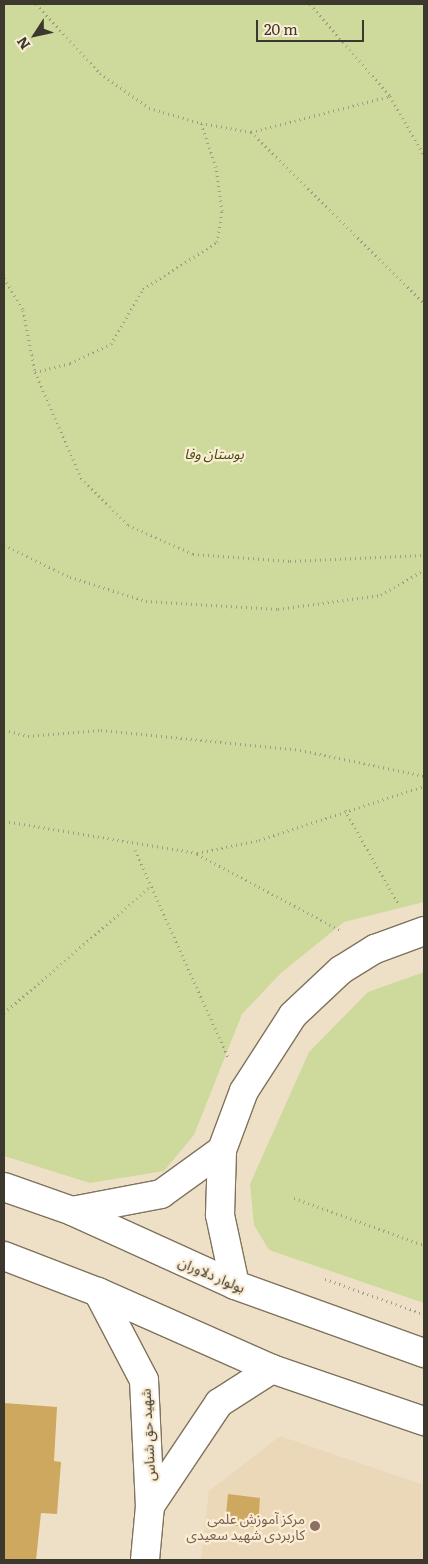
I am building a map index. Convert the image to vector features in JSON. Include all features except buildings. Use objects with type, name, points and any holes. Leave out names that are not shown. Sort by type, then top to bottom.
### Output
[{"type":"street","points":[[236,1285],[220,1215],[222,1150],[244,1091],[293,1015],[341,970],[375,949],[420,932]]},
{"type":"street","points":[[72,1211],[161,1194],[222,1150]]},
{"type":"street","name":"بولوار دلاوران","points":[[4,1187],[72,1211],[236,1285],[424,1353]]},
{"type":"street","points":[[4,1256],[98,1292],[272,1369],[424,1421]]},
{"type":"street","name":"شهید حق شناس","points":[[98,1292],[144,1380],[150,1506],[145,1560]]},
{"type":"street","points":[[150,1506],[219,1402],[272,1369]]},
{"type":"path","points":[[36,4],[100,73],[149,108],[201,123],[250,132],[390,96]]},
{"type":"path","points":[[310,4],[390,96],[424,155]]},
{"type":"path","points":[[35,372],[70,363],[111,344],[143,289],[217,242],[222,211],[216,167],[201,123]]},
{"type":"path","points":[[250,132],[424,303]]},
{"type":"path","points":[[4,278],[23,310],[35,372],[81,478],[128,526],[193,554],[290,561],[424,555]]},
{"type":"path","points":[[4,545],[70,577],[146,601],[278,609],[381,595],[424,570]]},
{"type":"path","points":[[4,730],[28,736],[101,730],[300,750],[424,776]]},
{"type":"path","points":[[197,853],[260,840],[345,810],[424,786]]},
{"type":"path","points":[[345,810],[420,932]]},
{"type":"path","points":[[4,821],[197,853],[375,949]]},
{"type":"path","points":[[135,850],[244,1091]]},
{"type":"path","points":[[4,1013],[152,886]]},
{"type":"path","points":[[294,1198],[424,1245]]},
{"type":"path","points":[[325,1280],[424,1314]]},
{"type":"shaded area","name":"مرکز آموزش علمی کاربردی شهید سعیدی","points":[[280,1436],[424,1485],[424,1560],[201,1560],[209,1491]]},
{"type":"green space","name":"بوستان وفا","points":[[4,4],[424,4],[424,902],[344,922],[281,973],[242,1014],[194,1135],[164,1171],[90,1183],[4,1156]]},
{"type":"green space","points":[[424,972],[424,1303],[269,1250],[254,1225],[250,1184],[309,1052],[368,992]]},
{"type":"place","name":"مرکز آموزش علمی کاربردی شهید سعیدی","points":[[315,1526]]}]
